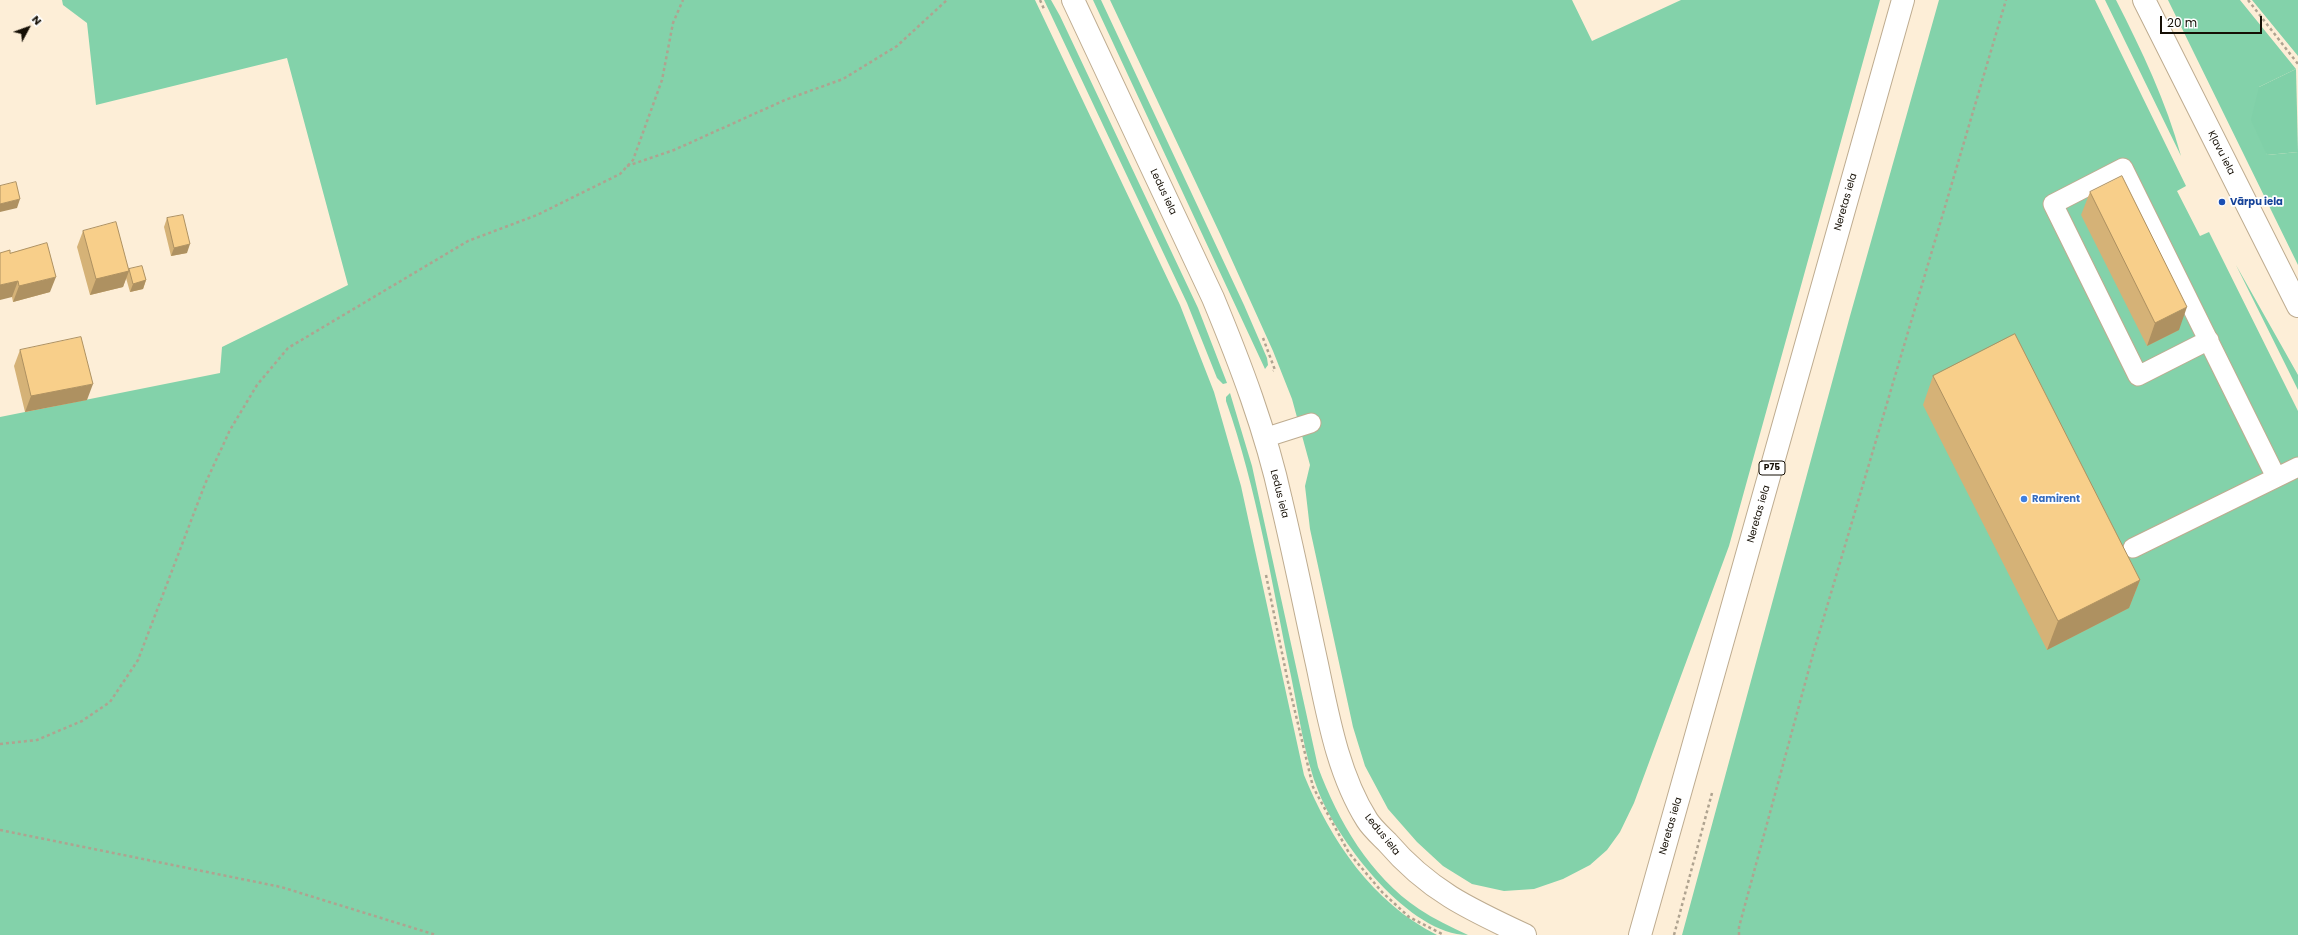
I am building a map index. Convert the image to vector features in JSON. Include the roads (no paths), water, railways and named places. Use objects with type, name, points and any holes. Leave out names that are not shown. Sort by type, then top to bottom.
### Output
[{"type":"street","name":"Ledus iela","points":[[1073,0],[1213,298],[1230,339],[1264,438],[1281,497],[1328,713],[1346,777],[1368,820],[1398,856],[1429,884],[1462,906],[1525,935]]},
{"type":"street","name":"Neretas iela","points":[[1640,935],[1903,0]]},
{"type":"street","name":"Kļavu iela","points":[[2144,0],[2298,306]]},
{"type":"lane","points":[[2209,340],[2138,376],[2053,204],[2123,168],[2209,340],[2276,477]]},
{"type":"lane","points":[[1264,438],[1311,422]]},
{"type":"lane","points":[[2133,548],[2298,467]]},
{"type":"place","name":"Vārpu iela","points":[[2222,202]]},
{"type":"place","name":"Ramirent","points":[[2024,499]]}]
